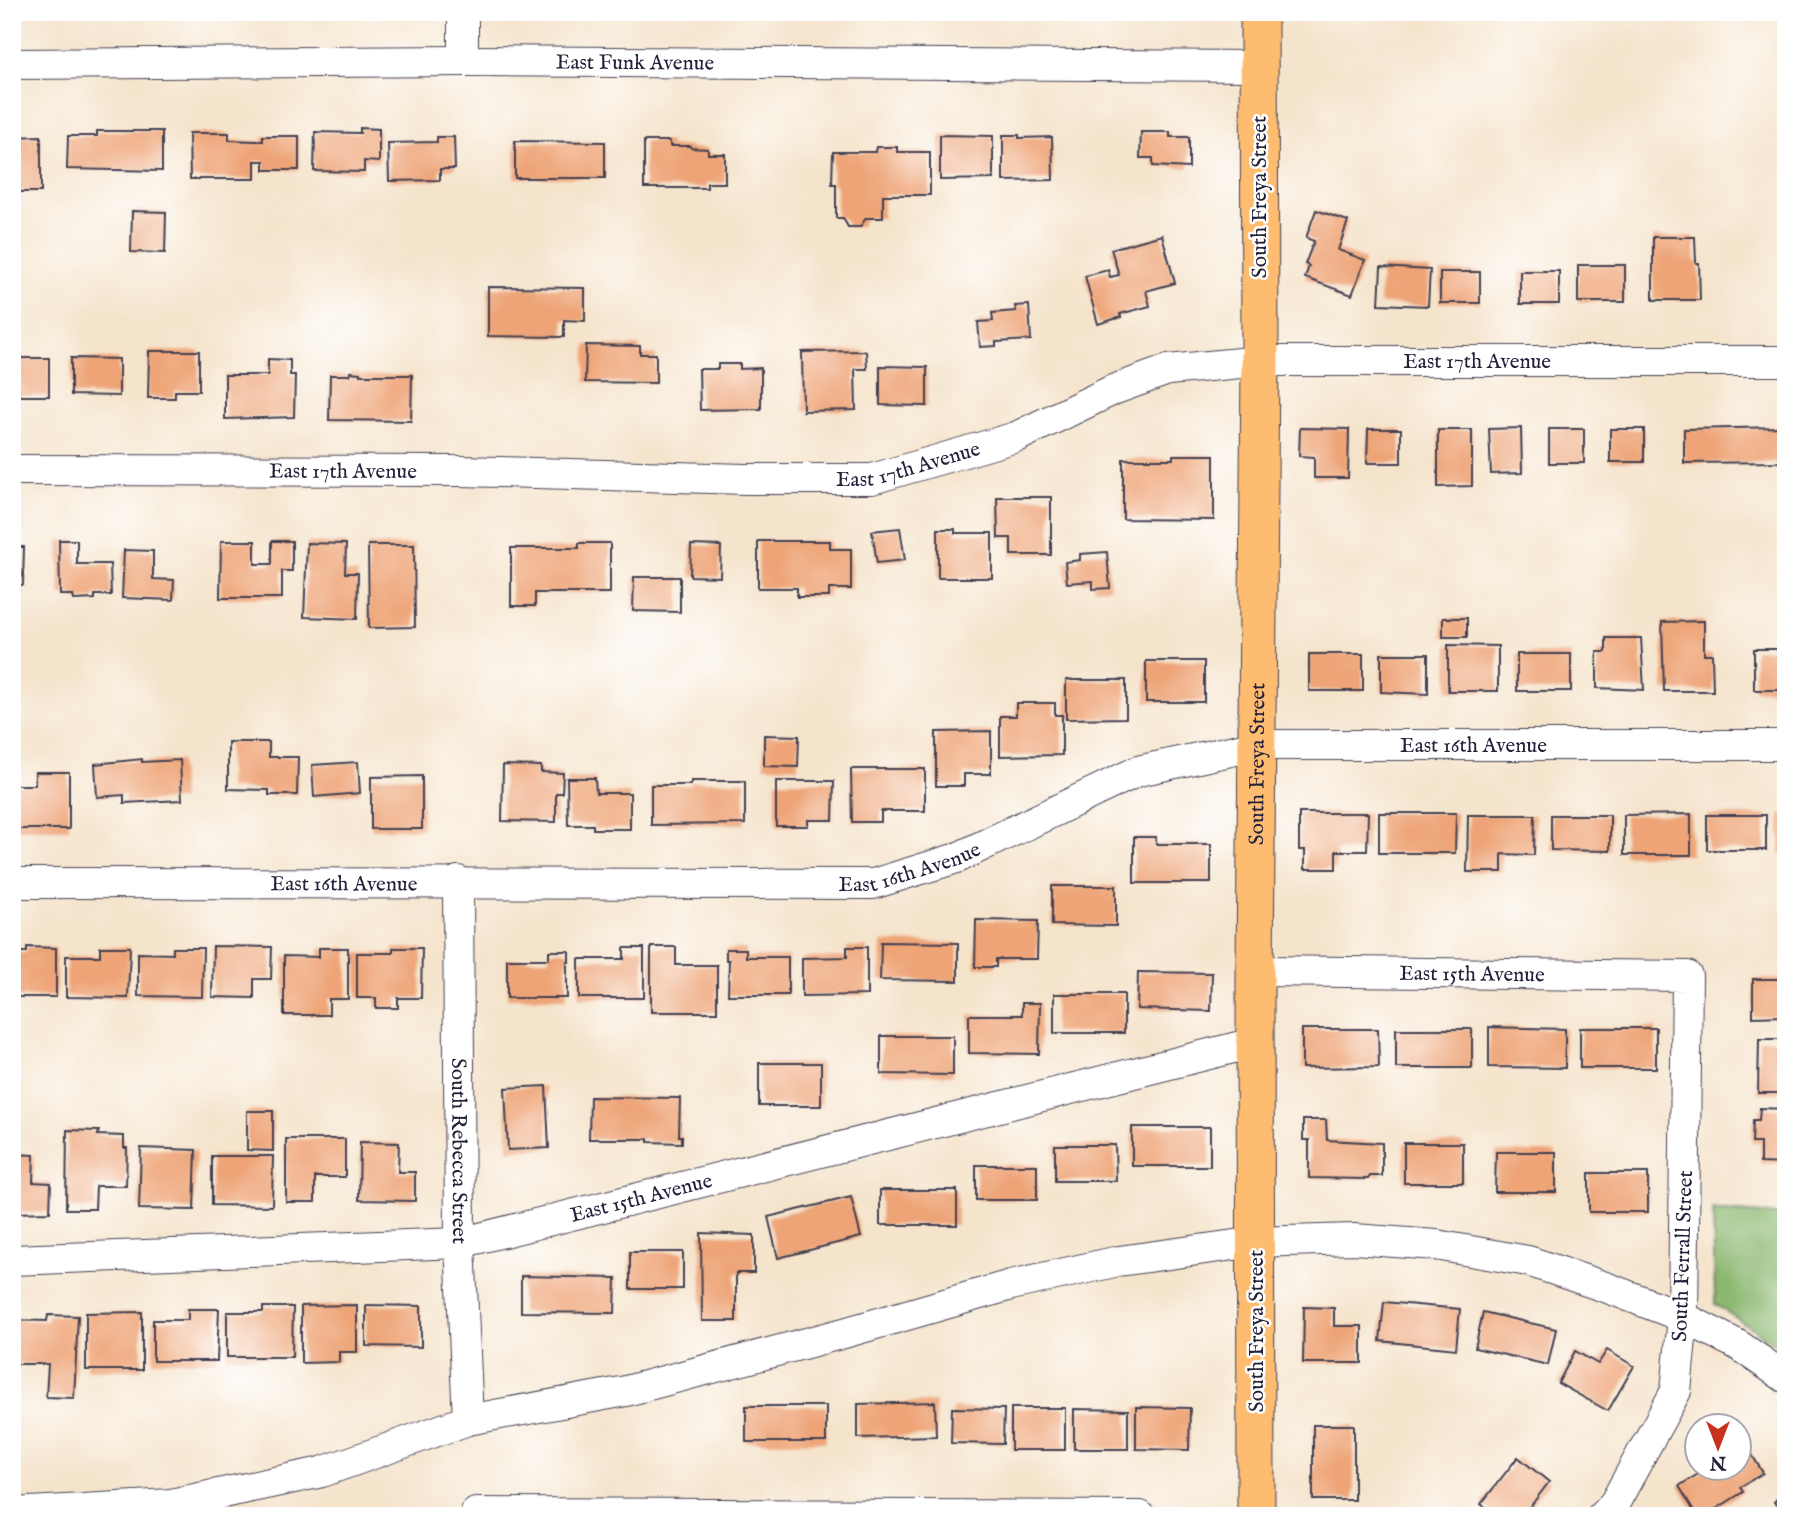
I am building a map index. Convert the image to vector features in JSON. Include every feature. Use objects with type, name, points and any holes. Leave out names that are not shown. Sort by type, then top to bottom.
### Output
[{"type":"main road","name":"South Freya Street","points":[[1256,1516],[1259,12]]},
{"type":"street","points":[[463,12],[463,61]]},
{"type":"street","name":"East Funk Avenue","points":[[12,64],[463,61],[1258,66]]},
{"type":"street","name":"East 17th Avenue","points":[[12,470],[461,471],[746,479],[872,479],[1016,437],[1113,390],[1168,370],[1260,361],[1786,361]]},
{"type":"street","name":"East 16th Avenue","points":[[12,883],[458,881],[873,884],[957,858],[1138,771],[1258,745],[1786,745]]},
{"type":"street","name":"South Rebecca Street","points":[[458,881],[460,1243],[468,1420]]},
{"type":"street","name":"East 15th Avenue","points":[[1255,971],[1688,976]]},
{"type":"street","name":"South Ferrall Street","points":[[1602,1516],[1614,1504],[1676,1391],[1683,1317],[1688,976]]},
{"type":"street","name":"East 15th Avenue","points":[[12,1260],[460,1243],[1257,1042]]},
{"type":"street","points":[[12,1513],[172,1504],[322,1472],[468,1420],[626,1391],[1011,1285],[1119,1261],[1256,1241],[1354,1239],[1449,1247],[1528,1261],[1683,1317],[1738,1345],[1786,1378]]},
{"type":"street","points":[[476,1513],[1140,1516]]},
{"type":"green space","points":[[1713,1210],[1786,1216],[1786,1351],[1715,1304]]},
{"type":"building","points":[[1122,12],[1167,12],[1167,15],[1122,15]]},
{"type":"building","points":[[360,128],[379,129],[379,162],[364,161],[364,172],[314,171],[315,132],[360,133]]},
{"type":"building","points":[[97,131],[162,131],[162,171],[67,169],[68,136],[97,136]]},
{"type":"building","points":[[1141,132],[1170,132],[1170,137],[1189,137],[1189,168],[1153,166],[1153,158],[1140,158]]},
{"type":"building","points":[[189,133],[229,133],[229,140],[255,141],[263,141],[263,136],[299,136],[299,170],[264,170],[264,161],[255,161],[255,179],[190,179]]},
{"type":"building","points":[[940,135],[993,136],[993,179],[940,180]]},
{"type":"building","points":[[1003,135],[1019,135],[1019,138],[1052,137],[1053,180],[1003,181]]},
{"type":"building","points":[[41,136],[41,192],[12,192],[12,137]]},
{"type":"building","points":[[437,137],[454,137],[455,169],[440,169],[440,180],[389,181],[388,143],[437,142]]},
{"type":"building","points":[[515,141],[605,142],[605,178],[515,178]]},
{"type":"building","points":[[644,141],[670,141],[670,146],[691,146],[708,149],[708,154],[725,154],[725,183],[707,183],[707,188],[644,188]]},
{"type":"building","points":[[876,147],[897,147],[897,152],[930,152],[930,195],[883,195],[883,218],[866,218],[860,227],[848,227],[843,218],[836,218],[836,184],[832,184],[833,152],[875,152]]},
{"type":"building","points":[[1316,210],[1348,221],[1338,250],[1365,260],[1352,295],[1305,278],[1309,266],[1305,264],[1314,241],[1306,238]]},
{"type":"building","points":[[132,211],[166,212],[165,253],[131,252]]},
{"type":"building","points":[[1162,235],[1175,283],[1146,291],[1150,306],[1120,314],[1121,317],[1098,324],[1085,276],[1108,270],[1110,277],[1119,275],[1111,249]]},
{"type":"building","points":[[1653,237],[1695,237],[1700,300],[1653,300]]},
{"type":"building","points":[[1578,265],[1625,265],[1625,302],[1578,302]]},
{"type":"building","points":[[1381,267],[1430,270],[1428,306],[1379,304]]},
{"type":"building","points":[[1520,271],[1559,271],[1559,304],[1520,304]]},
{"type":"building","points":[[1440,272],[1480,272],[1480,303],[1440,303]]},
{"type":"building","points":[[488,287],[585,288],[585,321],[564,320],[564,337],[488,336]]},
{"type":"building","points":[[1029,305],[1031,340],[996,342],[996,346],[980,347],[978,322],[993,321],[992,313],[1016,311],[1015,306]]},
{"type":"building","points":[[586,345],[640,346],[640,354],[656,354],[656,383],[585,382]]},
{"type":"building","points":[[149,351],[199,351],[199,391],[175,391],[175,398],[148,398]]},
{"type":"building","points":[[866,351],[867,369],[855,369],[856,410],[803,411],[802,352]]},
{"type":"building","points":[[12,358],[49,358],[49,396],[12,396]]},
{"type":"building","points":[[71,358],[119,359],[119,396],[71,395]]},
{"type":"building","points":[[268,359],[290,360],[290,375],[295,375],[294,417],[225,419],[225,375],[268,375]]},
{"type":"building","points":[[718,364],[740,364],[740,369],[761,368],[761,409],[700,410],[699,369],[718,369]]},
{"type":"building","points":[[880,366],[927,367],[927,406],[880,405]]},
{"type":"building","points":[[350,372],[360,375],[412,375],[411,421],[329,420],[330,375],[350,375]]},
{"type":"building","points":[[1783,427],[1783,462],[1684,463],[1684,429]]},
{"type":"building","points":[[1300,428],[1349,429],[1348,478],[1314,478],[1314,457],[1299,456]]},
{"type":"building","points":[[1521,428],[1522,473],[1491,474],[1489,429]]},
{"type":"building","points":[[1368,429],[1401,429],[1401,463],[1367,463]]},
{"type":"building","points":[[1549,429],[1584,429],[1584,463],[1549,463]]},
{"type":"building","points":[[1610,429],[1644,429],[1644,462],[1610,462]]},
{"type":"building","points":[[1438,430],[1472,430],[1472,486],[1438,487]]},
{"type":"building","points":[[1173,455],[1214,455],[1214,520],[1123,519],[1123,459],[1173,459]]},
{"type":"building","points":[[997,497],[1051,497],[1051,555],[1011,555],[1011,538],[998,538]]},
{"type":"building","points":[[900,528],[905,560],[877,563],[872,531]]},
{"type":"building","points":[[938,529],[955,529],[955,533],[992,533],[992,578],[938,578]]},
{"type":"building","points":[[59,540],[77,540],[77,564],[110,564],[111,595],[95,595],[95,599],[74,600],[73,595],[60,595]]},
{"type":"building","points":[[221,541],[255,541],[255,564],[272,564],[272,541],[292,541],[292,571],[282,571],[282,598],[220,598]]},
{"type":"building","points":[[758,541],[830,541],[830,549],[851,549],[851,589],[829,589],[829,597],[797,597],[797,588],[758,588]]},
{"type":"building","points":[[307,543],[346,544],[345,573],[358,573],[357,619],[304,617]]},
{"type":"building","points":[[579,543],[610,543],[610,593],[535,593],[535,606],[511,606],[511,548],[579,548]]},
{"type":"building","points":[[368,545],[414,545],[415,627],[369,628]]},
{"type":"building","points":[[691,545],[721,546],[720,577],[690,576]]},
{"type":"building","points":[[12,547],[24,547],[23,585],[12,585]]},
{"type":"building","points":[[124,550],[153,551],[153,579],[174,580],[173,600],[122,598]]},
{"type":"building","points":[[1107,552],[1110,588],[1093,589],[1093,581],[1067,583],[1065,562],[1080,560],[1080,554]]},
{"type":"building","points":[[634,577],[680,577],[680,612],[633,611]]},
{"type":"building","points":[[1443,618],[1467,618],[1467,637],[1443,637]]},
{"type":"building","points":[[1704,621],[1704,654],[1712,654],[1713,691],[1664,691],[1662,622]]},
{"type":"building","points":[[1606,638],[1641,638],[1644,690],[1597,688],[1597,652],[1606,652]]},
{"type":"building","points":[[1448,645],[1498,646],[1498,691],[1448,691]]},
{"type":"building","points":[[1754,649],[1786,649],[1786,686],[1783,686],[1783,690],[1754,690]]},
{"type":"building","points":[[1309,654],[1363,654],[1363,691],[1309,691]]},
{"type":"building","points":[[1381,654],[1428,654],[1428,694],[1381,692]]},
{"type":"building","points":[[1517,654],[1571,654],[1571,691],[1517,691]]},
{"type":"building","points":[[1146,661],[1204,661],[1204,702],[1146,702]]},
{"type":"building","points":[[1066,680],[1126,680],[1126,718],[1066,719]]},
{"type":"building","points":[[1016,703],[1055,703],[1055,715],[1062,715],[1062,755],[1000,756],[1000,716],[1016,716]]},
{"type":"building","points":[[991,731],[991,774],[964,774],[964,786],[936,786],[936,732]]},
{"type":"building","points":[[764,735],[799,736],[798,767],[764,766]]},
{"type":"building","points":[[228,742],[269,742],[269,757],[298,757],[297,795],[269,795],[269,790],[228,789]]},
{"type":"building","points":[[142,759],[142,762],[180,760],[182,800],[124,803],[124,795],[97,797],[95,764]]},
{"type":"building","points":[[358,762],[360,793],[314,797],[312,765]]},
{"type":"building","points":[[503,765],[541,766],[541,772],[563,773],[562,793],[556,793],[556,822],[502,821]]},
{"type":"building","points":[[851,769],[925,769],[925,811],[881,811],[881,822],[852,822]]},
{"type":"building","points":[[35,772],[69,772],[69,829],[12,829],[12,785],[35,785]]},
{"type":"building","points":[[422,776],[422,829],[371,829],[371,777]]},
{"type":"building","points":[[567,778],[595,778],[596,793],[630,793],[630,829],[593,829],[593,825],[568,825]]},
{"type":"building","points":[[691,781],[745,781],[745,824],[651,825],[651,785],[691,785]]},
{"type":"building","points":[[776,781],[834,781],[833,820],[808,820],[808,826],[776,826]]},
{"type":"building","points":[[1299,813],[1368,813],[1367,851],[1336,851],[1336,869],[1305,869],[1305,850],[1299,850]]},
{"type":"building","points":[[1379,813],[1456,813],[1455,853],[1379,853]]},
{"type":"building","points":[[1691,814],[1691,855],[1624,855],[1624,815]]},
{"type":"building","points":[[1780,814],[1786,814],[1786,854],[1780,854]]},
{"type":"building","points":[[1468,815],[1535,815],[1534,855],[1502,854],[1502,872],[1467,872]]},
{"type":"building","points":[[1551,815],[1610,815],[1610,851],[1551,850]]},
{"type":"building","points":[[1707,815],[1766,815],[1766,850],[1707,850]]},
{"type":"building","points":[[1134,837],[1156,837],[1156,844],[1211,844],[1211,883],[1134,883]]},
{"type":"building","points":[[1052,886],[1116,886],[1116,926],[1052,925]]},
{"type":"building","points":[[976,920],[1038,921],[1037,959],[996,959],[996,967],[975,967]]},
{"type":"building","points":[[881,942],[958,943],[958,981],[880,980]]},
{"type":"building","points":[[213,946],[272,947],[271,979],[254,979],[254,998],[212,997]]},
{"type":"building","points":[[27,947],[56,948],[56,997],[12,997],[12,952],[27,952]]},
{"type":"building","points":[[100,947],[130,947],[128,998],[66,997],[66,956],[100,956]]},
{"type":"building","points":[[651,947],[676,947],[676,965],[717,965],[717,1012],[651,1012]]},
{"type":"building","points":[[847,947],[867,947],[867,995],[802,996],[802,958],[847,957]]},
{"type":"building","points":[[173,948],[203,948],[202,997],[138,996],[138,953],[173,954]]},
{"type":"building","points":[[319,948],[348,948],[348,999],[329,999],[329,1015],[284,1015],[284,956],[319,957]]},
{"type":"building","points":[[393,948],[422,948],[421,998],[398,998],[398,1008],[376,1008],[376,998],[357,998],[357,953],[393,953]]},
{"type":"building","points":[[624,948],[644,948],[644,998],[579,998],[579,959],[624,959]]},
{"type":"building","points":[[726,949],[746,949],[746,957],[788,957],[788,995],[728,995],[729,960],[726,960]]},
{"type":"building","points":[[549,951],[569,951],[567,998],[507,998],[507,959],[549,959]]},
{"type":"building","points":[[1138,972],[1212,973],[1211,1011],[1137,1009]]},
{"type":"building","points":[[1753,979],[1786,979],[1786,1016],[1753,1017]]},
{"type":"building","points":[[1054,994],[1124,994],[1124,1033],[1054,1033]]},
{"type":"building","points":[[1022,1003],[1040,1003],[1039,1054],[969,1053],[969,1015],[1022,1015]]},
{"type":"building","points":[[1489,1027],[1565,1029],[1565,1068],[1489,1067]]},
{"type":"building","points":[[1580,1028],[1656,1028],[1656,1068],[1580,1068]]},
{"type":"building","points":[[1302,1029],[1378,1029],[1379,1067],[1302,1068]]},
{"type":"building","points":[[1396,1029],[1472,1029],[1472,1068],[1396,1068]]},
{"type":"building","points":[[881,1036],[953,1036],[953,1075],[881,1074]]},
{"type":"building","points":[[1759,1039],[1786,1039],[1786,1093],[1758,1093]]},
{"type":"building","points":[[759,1063],[821,1063],[821,1106],[759,1106]]},
{"type":"building","points":[[546,1086],[549,1148],[508,1150],[505,1088]]},
{"type":"building","points":[[590,1097],[680,1098],[679,1136],[682,1136],[682,1143],[648,1142],[648,1139],[589,1139]]},
{"type":"building","points":[[1760,1108],[1786,1109],[1786,1164],[1760,1163],[1760,1143],[1752,1143],[1753,1120],[1759,1120]]},
{"type":"building","points":[[247,1111],[273,1111],[273,1151],[247,1150]]},
{"type":"building","points":[[1303,1120],[1326,1120],[1327,1140],[1382,1143],[1382,1176],[1370,1176],[1368,1179],[1309,1178],[1309,1140],[1303,1140]]},
{"type":"building","points":[[1132,1127],[1210,1127],[1210,1166],[1132,1166]]},
{"type":"building","points":[[67,1130],[99,1131],[98,1135],[124,1136],[124,1148],[127,1148],[126,1186],[96,1186],[95,1209],[66,1209]]},
{"type":"building","points":[[286,1139],[345,1139],[345,1177],[315,1177],[315,1202],[286,1202]]},
{"type":"building","points":[[360,1142],[399,1143],[398,1172],[415,1172],[415,1201],[359,1200]]},
{"type":"building","points":[[1404,1143],[1463,1143],[1463,1183],[1404,1183]]},
{"type":"building","points":[[1055,1145],[1115,1145],[1116,1181],[1055,1181]]},
{"type":"building","points":[[141,1148],[196,1150],[194,1210],[139,1209]]},
{"type":"building","points":[[1496,1152],[1556,1152],[1556,1192],[1495,1192]]},
{"type":"building","points":[[12,1154],[34,1155],[33,1182],[51,1183],[50,1212],[12,1213]]},
{"type":"building","points":[[212,1156],[273,1156],[272,1206],[212,1205]]},
{"type":"building","points":[[976,1165],[1037,1165],[1037,1200],[976,1200]]},
{"type":"building","points":[[1589,1173],[1648,1173],[1648,1212],[1589,1212]]},
{"type":"building","points":[[880,1190],[957,1190],[957,1225],[880,1225]]},
{"type":"building","points":[[851,1197],[861,1237],[778,1258],[768,1217]]},
{"type":"building","points":[[701,1233],[754,1235],[754,1273],[736,1273],[736,1321],[702,1321]]},
{"type":"building","points":[[630,1252],[683,1252],[683,1289],[630,1289]]},
{"type":"building","points":[[521,1276],[616,1278],[615,1313],[521,1312]]},
{"type":"building","points":[[1384,1302],[1460,1309],[1456,1349],[1380,1341]]},
{"type":"building","points":[[357,1305],[357,1352],[339,1352],[339,1362],[301,1363],[301,1306]]},
{"type":"building","points":[[366,1305],[421,1306],[421,1347],[366,1346]]},
{"type":"building","points":[[263,1307],[293,1307],[292,1357],[227,1357],[227,1312],[263,1312]]},
{"type":"building","points":[[1304,1307],[1334,1308],[1334,1326],[1362,1326],[1362,1363],[1303,1363]]},
{"type":"building","points":[[188,1309],[219,1309],[217,1361],[153,1361],[153,1320],[188,1320]]},
{"type":"building","points":[[142,1312],[142,1370],[86,1370],[86,1313]]},
{"type":"building","points":[[1483,1312],[1556,1329],[1548,1365],[1475,1348]]},
{"type":"building","points":[[48,1315],[78,1316],[74,1398],[46,1397],[48,1364],[12,1364],[14,1320],[47,1321]]},
{"type":"building","points":[[1607,1350],[1634,1366],[1608,1411],[1558,1383],[1575,1351],[1598,1364]]},
{"type":"building","points":[[935,1402],[936,1436],[858,1438],[858,1404]]},
{"type":"building","points":[[746,1406],[826,1406],[826,1442],[746,1442]]},
{"type":"building","points":[[1136,1407],[1190,1408],[1189,1450],[1136,1449]]},
{"type":"building","points":[[952,1408],[1004,1409],[1003,1444],[951,1443]]},
{"type":"building","points":[[1011,1408],[1065,1408],[1065,1450],[1011,1450]]},
{"type":"building","points":[[1074,1409],[1128,1410],[1128,1449],[1074,1449]]},
{"type":"building","points":[[1313,1425],[1354,1425],[1354,1500],[1313,1500]]},
{"type":"building","points":[[1752,1455],[1763,1473],[1752,1480]]},
{"type":"building","points":[[1518,1457],[1549,1482],[1523,1516],[1497,1516],[1481,1504]]},
{"type":"building","points":[[1685,1482],[1748,1482],[1740,1487],[1743,1492],[1705,1516],[1697,1516],[1679,1486]]},
{"type":"building","points":[[1786,1489],[1786,1513],[1774,1502]]}]
